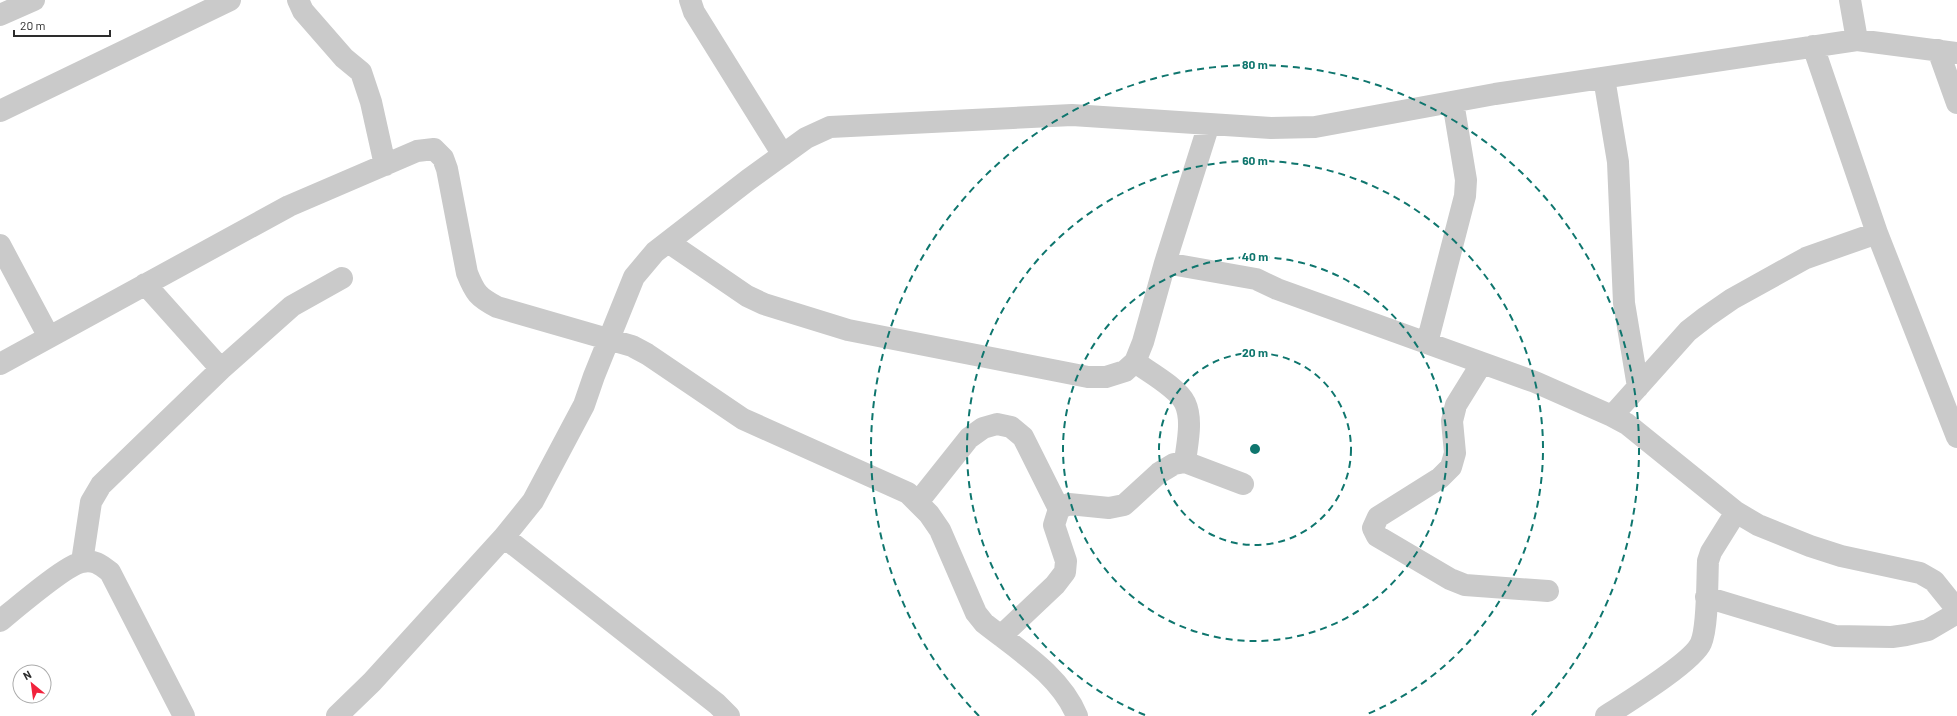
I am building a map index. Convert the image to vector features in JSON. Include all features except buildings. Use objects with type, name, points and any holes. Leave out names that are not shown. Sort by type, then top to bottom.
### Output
[{"type":"street","points":[[0,15],[34,0]]},
{"type":"street","points":[[0,111],[230,0]]},
{"type":"street","points":[[298,0],[303,11],[344,58],[361,72],[370,96],[385,165]]},
{"type":"street","points":[[690,0],[694,12],[784,154]]},
{"type":"street","points":[[1850,0],[1858,40]]},
{"type":"street","points":[[337,716],[372,682],[504,536],[533,501],[581,412],[634,277],[655,252],[668,242],[806,138],[830,127],[1072,115],[1271,128],[1315,127],[1453,102],[1858,40],[1947,52],[1957,103]]},
{"type":"street","points":[[1813,46],[1877,233],[1957,438]]},
{"type":"street","points":[[1604,78],[1618,162],[1622,284],[1638,387]]},
{"type":"street","points":[[1426,343],[1465,196],[1466,180],[1453,102]]},
{"type":"street","points":[[668,242],[747,296],[764,304],[848,330],[1088,377],[1106,377],[1125,371],[1135,362],[1143,342],[1164,263],[1210,124]]},
{"type":"street","points":[[0,364],[289,206],[417,151],[434,149],[443,158],[447,168],[467,273],[473,288],[482,299],[497,307],[632,346],[647,354],[743,419],[908,493],[929,514],[940,530],[976,613],[984,623],[1050,676],[1063,690],[1072,703],[1077,716]]},
{"type":"street","points":[[1612,416],[1688,331],[1732,299],[1806,258],[1877,233]]},
{"type":"street","points":[[0,245],[49,337]]},
{"type":"street","points":[[1164,263],[1256,279],[1277,289],[1535,382],[1627,424],[1736,512],[1758,525],[1810,546],[1841,556],[1920,573],[1934,581],[1951,602],[1957,605]]},
{"type":"street","points":[[82,562],[91,502],[101,485],[292,306],[342,278]]},
{"type":"street","points":[[145,284],[222,370]]},
{"type":"street","points":[[1135,362],[1177,392],[1185,403],[1188,421],[1185,462]]},
{"type":"street","points":[[1482,363],[1456,405],[1452,421],[1456,452],[1450,467],[1440,478],[1378,517],[1373,528],[1377,536],[1450,579],[1466,586],[1548,591]]},
{"type":"street","points":[[918,502],[969,438],[983,428],[997,424],[1011,427],[1023,437],[1059,509],[1054,525],[1066,561],[1065,572],[1055,585],[1001,636]]},
{"type":"street","points":[[1059,509],[1069,504],[1109,508],[1124,506],[1159,472],[1174,464],[1185,462],[1242,484]]},
{"type":"street","points":[[1606,716],[1685,662],[1696,651],[1701,643],[1704,629],[1708,561],[1711,552],[1736,512]]},
{"type":"street","points":[[504,536],[717,704],[729,716]]},
{"type":"street","points":[[0,621],[64,571],[82,562],[97,562],[110,572],[184,716]]},
{"type":"street","points":[[1706,597],[1835,636],[1892,638],[1906,636],[1928,630],[1957,613]]}]
